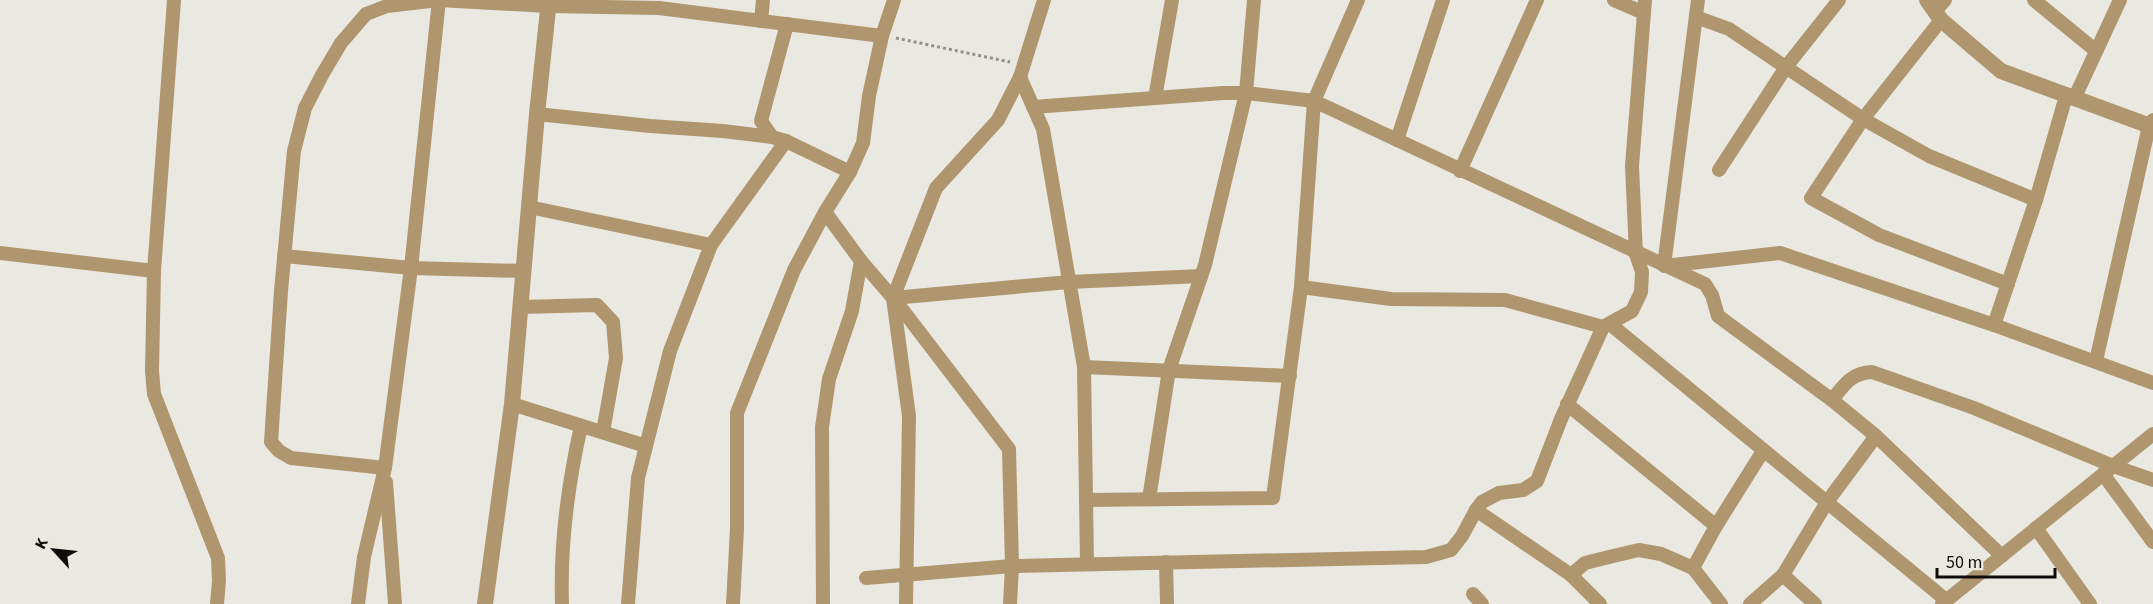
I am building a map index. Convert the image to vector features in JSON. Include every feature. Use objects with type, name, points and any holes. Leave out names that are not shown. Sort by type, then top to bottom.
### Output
[{"type":"street","points":[[174,0],[154,271],[152,371],[154,394],[218,558],[217,604]]},
{"type":"street","points":[[385,468],[291,458],[279,451],[271,442],[294,151],[304,108],[341,43],[366,14],[387,6],[439,0],[660,4],[760,21],[882,36]]},
{"type":"street","points":[[358,604],[364,557],[385,468],[411,268],[439,0]]},
{"type":"street","points":[[760,21],[763,0]]},
{"type":"street","points":[[733,604],[737,529],[737,413],[794,270],[825,212],[850,172],[863,143],[869,96],[882,36],[894,0]]},
{"type":"street","points":[[906,604],[909,416],[893,298],[936,188],[998,120],[1022,71],[1044,0]]},
{"type":"street","points":[[1155,98],[1172,0]]},
{"type":"street","points":[[1149,499],[1169,370],[1201,276],[1246,93],[1254,0]]},
{"type":"street","points":[[1086,500],[1273,498],[1301,287],[1314,101],[1358,0]]},
{"type":"street","points":[[1397,140],[1443,0]]},
{"type":"street","points":[[1460,171],[1537,0]]},
{"type":"street","points":[[866,578],[1012,566],[1426,557],[1450,550],[1462,536],[1482,502],[1499,493],[1523,490],[1537,481],[1567,404],[1606,325],[1632,310],[1641,292],[1642,273],[1636,254],[1632,166],[1645,7],[1614,0]]},
{"type":"street","points":[[1664,266],[1698,0]]},
{"type":"street","points":[[1719,170],[1786,67],[1839,0]]},
{"type":"street","points":[[2034,0],[2095,50]]},
{"type":"street","points":[[1994,325],[2070,97],[2121,0]]},
{"type":"street","points":[[485,604],[512,404],[549,3]]},
{"type":"street","points":[[2008,284],[1880,235],[1811,198],[1937,8],[2001,71],[2152,125],[2096,361]]},
{"type":"street","points":[[1696,17],[1729,29],[1863,119],[1929,156],[2036,200]]},
{"type":"street","points":[[772,137],[761,121],[787,24]]},
{"type":"street","points":[[1022,71],[1033,107],[1043,129],[1084,367],[1087,564]]},
{"type":"street","points":[[1033,107],[1246,93],[1314,101],[1636,254],[1705,284],[1712,295],[1718,316],[1832,400],[1876,436],[2002,556]]},
{"type":"street","points":[[537,114],[650,126],[723,130],[772,137],[786,141],[850,172]]},
{"type":"street","points":[[628,604],[638,478],[670,351],[711,245],[786,141]]},
{"type":"street","points":[[529,207],[711,245]]},
{"type":"street","points":[[825,212],[1009,449],[1012,566],[1010,604]]},
{"type":"street","points":[[0,253],[154,271]]},
{"type":"street","points":[[1664,266],[1780,253],[1994,325],[2153,383]]},
{"type":"street","points":[[284,256],[411,268],[523,271]]},
{"type":"street","points":[[823,604],[822,428],[829,379],[852,311],[861,261]]},
{"type":"street","points":[[893,298],[1069,282],[1201,276]]},
{"type":"street","points":[[1301,287],[1391,299],[1505,300],[1606,325],[1827,502],[1944,602],[2153,434]]},
{"type":"street","points":[[520,307],[597,305],[613,322],[616,358],[603,432]]},
{"type":"street","points":[[1084,367],[1290,376]]},
{"type":"street","points":[[1832,400],[1849,378],[1860,372],[1872,372],[1974,408],[2108,470],[2153,480]]},
{"type":"street","points":[[512,404],[646,446]]},
{"type":"street","points":[[1567,404],[1716,526]]},
{"type":"street","points":[[562,604],[561,574],[570,476],[581,426]]},
{"type":"street","points":[[1750,604],[1783,575],[1827,502],[1876,436]]},
{"type":"street","points":[[1693,568],[1716,526],[1763,451]]},
{"type":"street","points":[[385,468],[395,604]]},
{"type":"street","points":[[2108,470],[2153,542]]},
{"type":"street","points":[[1476,510],[1571,575],[1600,604]]},
{"type":"street","points":[[2036,528],[2090,604]]},
{"type":"street","points":[[1571,575],[1585,563],[1640,550],[1661,554],[1693,568],[1721,604]]},
{"type":"street","points":[[1166,562],[1167,604]]},
{"type":"street","points":[[1783,575],[1815,604]]},
{"type":"path","points":[[882,36],[1022,71]]}]
